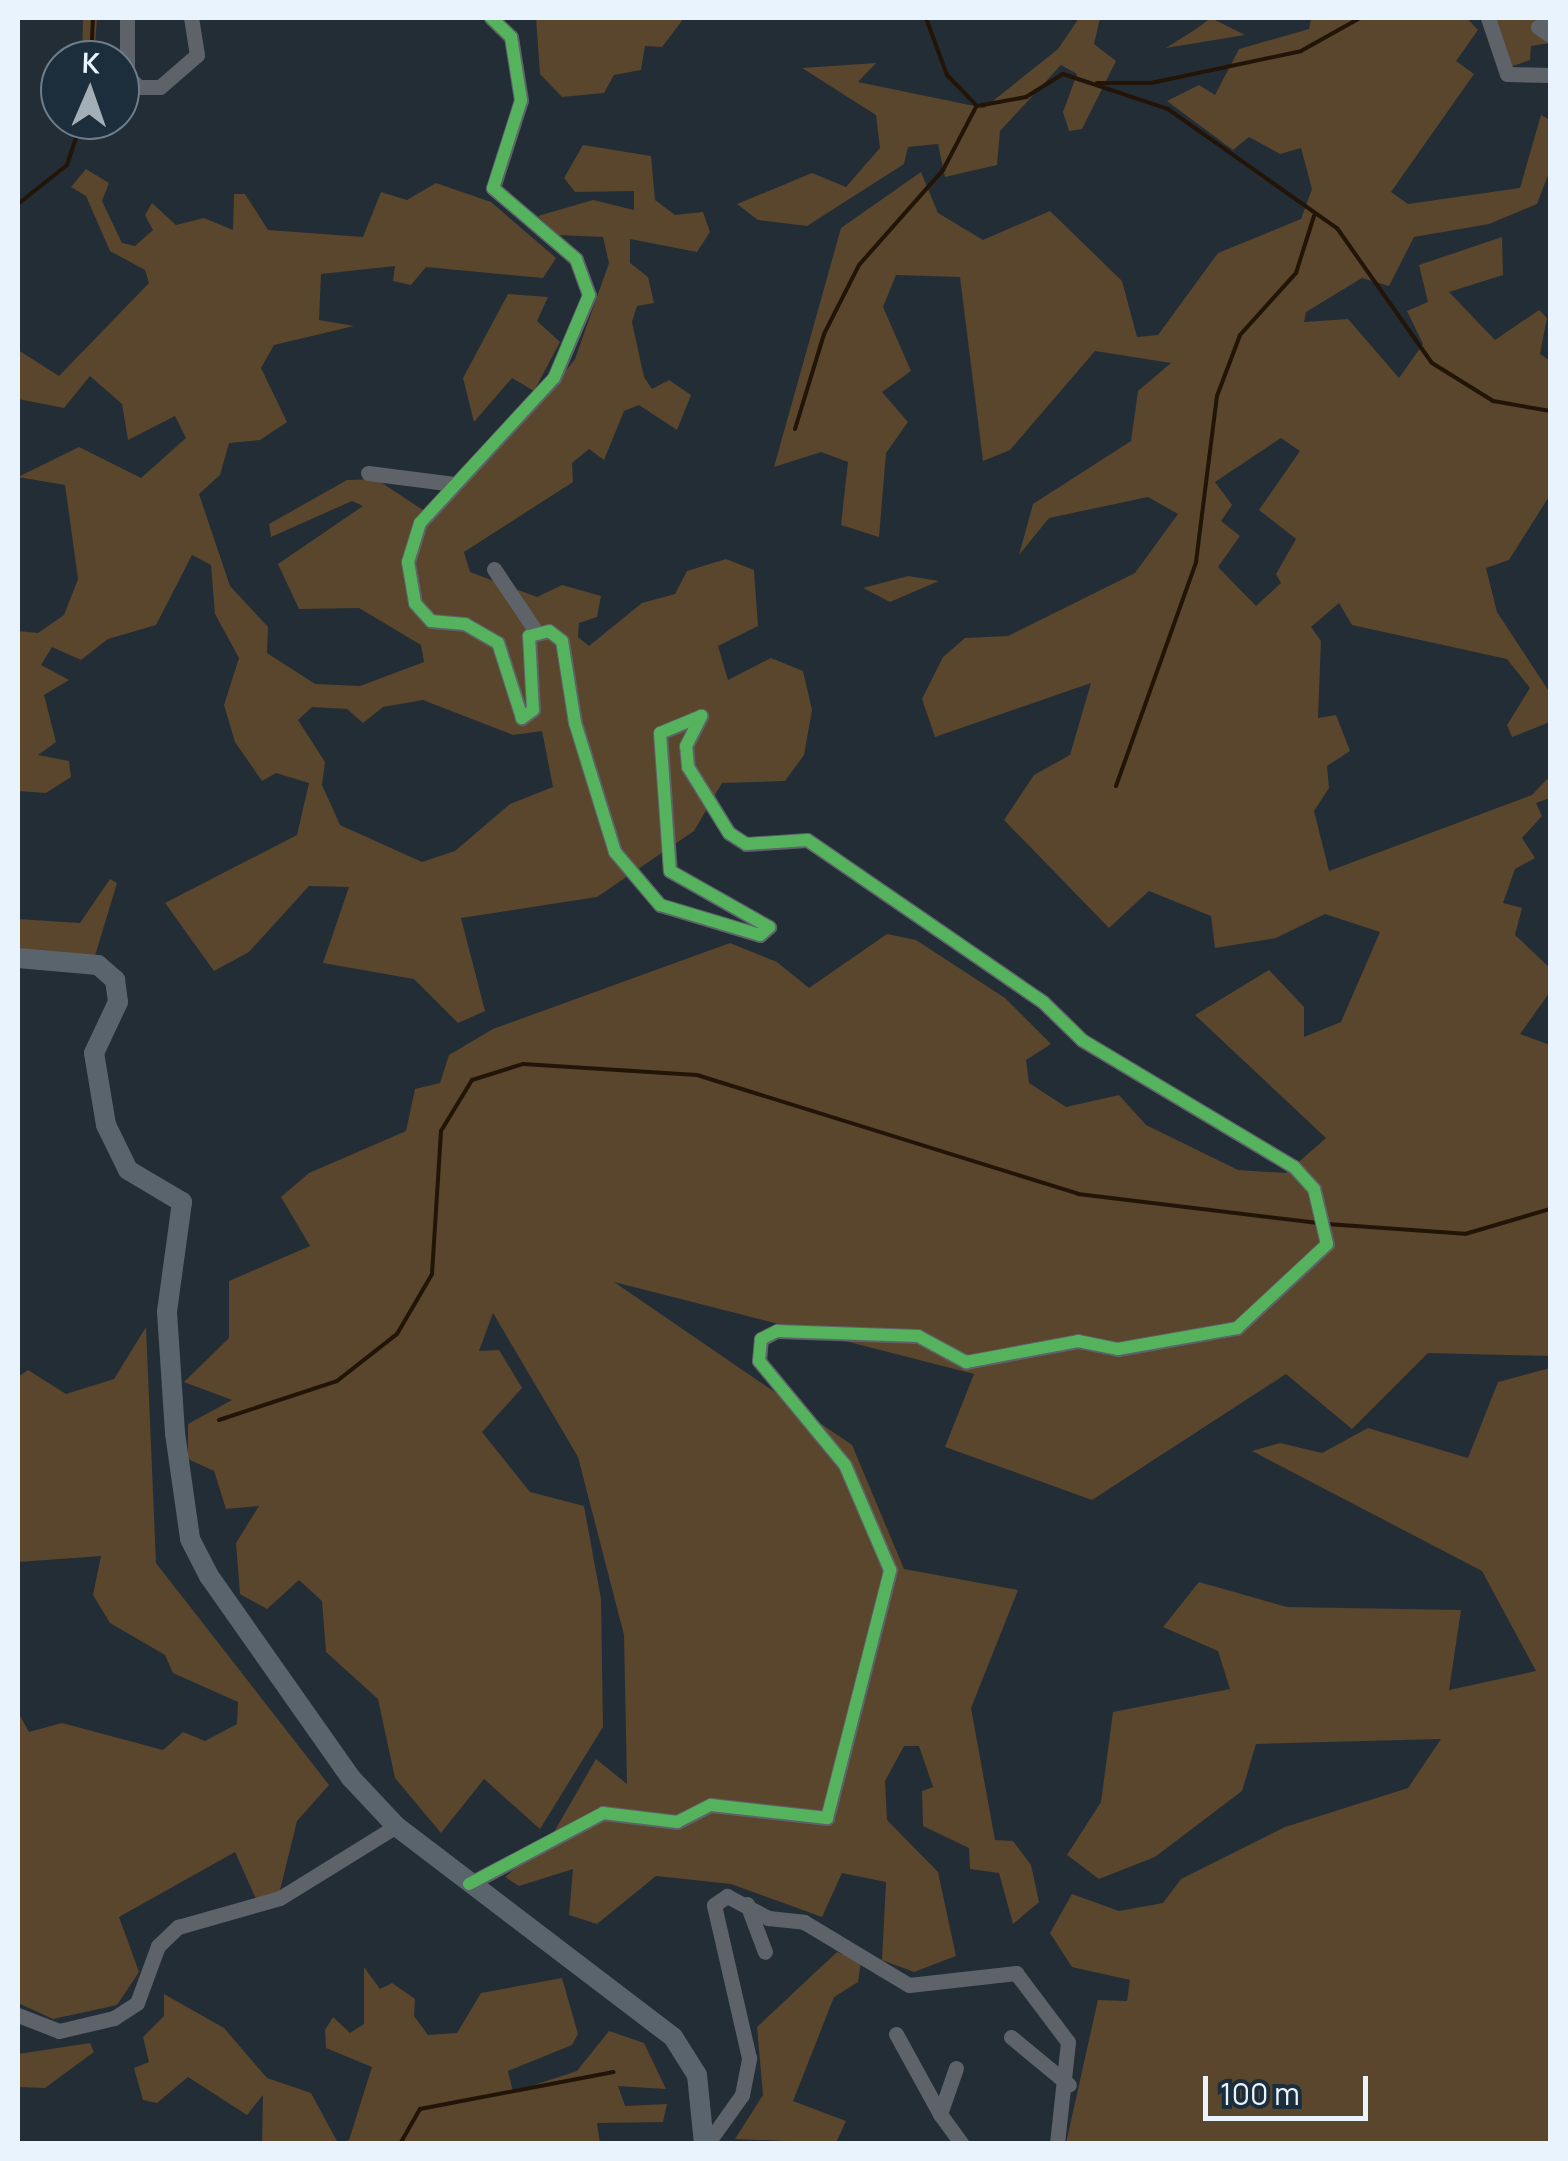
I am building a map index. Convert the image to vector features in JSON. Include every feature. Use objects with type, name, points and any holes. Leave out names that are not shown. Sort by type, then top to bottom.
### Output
[{"type":"main road","points":[[18,958],[98,964],[115,980],[118,1002],[94,1053],[106,1125],[128,1170],[182,1202],[167,1312],[190,1539],[351,1778],[396,1826],[673,2037],[697,2075],[705,2144]]},
{"type":"street","points":[[127,18],[127,76],[139,87],[160,87],[197,55],[191,18]]},
{"type":"street","points":[[491,18],[510,37],[521,100],[493,188],[576,259],[589,296],[554,378],[454,484],[412,544],[406,586],[431,620],[465,624],[498,642],[522,718],[534,710],[536,630]]},
{"type":"street","points":[[1488,18],[1508,74],[1550,76]]},
{"type":"street","points":[[1538,20],[1550,35]]},
{"type":"street","points":[[368,472],[454,484]]},
{"type":"street","points":[[468,1884],[603,1813],[678,1822],[711,1804],[827,1818],[890,1570],[845,1465],[759,1361],[761,1339],[777,1331],[918,1336],[966,1362],[1078,1340],[1118,1349],[1237,1328],[1327,1244],[1314,1188],[1294,1167],[1082,1040],[1043,1002],[808,840],[746,844],[729,833],[688,767],[686,746],[701,716],[660,733],[670,872],[769,927],[760,936],[649,898],[615,852],[575,724],[567,650],[536,630],[494,569]]},
{"type":"street","points":[[18,2015],[60,2031],[114,2018],[137,2003],[158,1946],[178,1927],[280,1898],[396,1826]]},
{"type":"street","points":[[705,2144],[742,2095],[749,2058],[714,1906],[726,1896],[856,1947],[909,1985],[1016,1973],[1068,2042],[1069,2085],[1057,2144]]},
{"type":"street","points":[[747,1904],[765,1952]]},
{"type":"street","points":[[896,2034],[940,2114],[962,2144]]},
{"type":"street","points":[[1010,2036],[1069,2085]]},
{"type":"street","points":[[940,2114],[956,2068]]},
{"type":"shaded area","points":[[83,18],[97,18],[95,40],[82,40]]},
{"type":"shaded area","points":[[536,18],[684,18],[662,47],[645,46],[641,70],[614,75],[604,93],[562,97],[540,74]]},
{"type":"shaded area","points":[[1079,18],[1100,18],[1094,44],[1116,61],[1082,129],[1069,131],[1063,112],[1077,74],[1061,65],[1000,131],[997,165],[945,177],[938,144],[908,147],[904,164],[807,226],[758,220],[737,204],[812,173],[846,187],[880,148],[876,115],[802,68],[876,63],[858,82],[984,108],[1058,49]]},
{"type":"shaded area","points":[[1211,18],[1245,35],[1166,48],[1196,29]]},
{"type":"shaded area","points":[[1311,18],[1467,18],[1478,30],[1456,61],[1474,74],[1391,192],[1408,204],[1520,188],[1541,115],[1550,120],[1550,170],[1537,204],[1489,224],[1414,237],[1389,286],[1362,278],[1306,312],[1304,322],[1348,319],[1399,378],[1423,344],[1407,311],[1428,302],[1419,265],[1502,237],[1503,275],[1449,292],[1495,340],[1539,310],[1547,318],[1540,354],[1550,361],[1550,495],[1509,560],[1486,568],[1497,612],[1550,693],[1550,722],[1512,737],[1507,725],[1530,688],[1507,659],[1352,625],[1339,603],[1311,627],[1321,641],[1318,718],[1336,715],[1350,751],[1327,766],[1329,788],[1314,811],[1329,871],[1532,795],[1550,776],[1550,798],[1536,803],[1542,816],[1522,838],[1535,858],[1515,869],[1503,903],[1522,908],[1515,935],[1550,968],[1550,992],[1520,1034],[1550,1045],[1550,1356],[1428,1353],[1352,1429],[1286,1374],[1092,1500],[945,1447],[974,1374],[614,1282],[852,1445],[904,1569],[1018,1590],[971,1708],[995,1840],[1013,1841],[1031,1865],[1039,1902],[1013,1924],[999,1873],[970,1869],[969,1848],[923,1826],[922,1791],[933,1787],[919,1746],[904,1746],[885,1781],[887,1820],[938,1872],[956,1956],[914,1972],[882,1960],[886,1882],[842,1873],[822,1917],[731,1884],[656,1876],[597,1924],[569,1915],[573,1869],[519,1886],[505,1877],[550,1839],[596,1759],[627,1784],[624,1635],[578,1457],[493,1313],[479,1351],[499,1350],[522,1388],[482,1432],[530,1492],[584,1506],[601,1599],[603,1727],[540,1829],[484,1779],[441,1833],[395,1778],[378,1699],[326,1652],[322,1601],[299,1580],[267,1609],[240,1594],[236,1543],[259,1506],[226,1509],[214,1471],[188,1459],[188,1424],[232,1400],[184,1382],[229,1338],[229,1281],[310,1246],[281,1197],[309,1173],[406,1131],[415,1089],[440,1083],[449,1055],[493,1029],[730,943],[777,962],[809,988],[887,934],[916,940],[1005,998],[1051,1044],[1026,1060],[1029,1083],[1066,1107],[1119,1095],[1146,1125],[1238,1170],[1286,1173],[1326,1138],[1195,1015],[1269,970],[1304,1007],[1304,1037],[1341,1022],[1380,932],[1325,914],[1276,938],[1215,948],[1211,916],[1149,891],[1109,928],[1004,820],[1034,775],[1070,755],[1091,683],[935,737],[922,699],[943,657],[965,638],[1008,636],[1135,573],[1178,514],[1148,497],[1049,518],[1019,555],[1033,504],[1131,441],[1138,391],[1171,363],[1095,351],[1010,450],[983,461],[960,277],[896,275],[883,307],[911,371],[882,392],[908,422],[886,453],[879,537],[841,525],[848,462],[821,452],[774,467],[841,228],[921,172],[938,213],[983,240],[1050,211],[1122,281],[1137,337],[1158,335],[1218,253],[1301,219],[1312,189],[1301,148],[1280,154],[1249,137],[1233,150],[1167,101],[1199,85],[1215,95],[1239,49],[1309,29]],"holes":[[[1281,438],[1300,451],[1259,510],[1296,539],[1276,574],[1281,583],[1256,606],[1218,567],[1240,536],[1221,521],[1232,505],[1215,482]]]},
{"type":"shaded area","points":[[1493,18],[1550,18],[1550,43],[1531,46],[1530,60],[1510,67]]},
{"type":"shaded area","points":[[583,145],[651,156],[655,200],[675,215],[703,212],[710,232],[697,252],[630,239],[630,263],[648,277],[654,303],[637,306],[632,322],[644,377],[652,389],[669,380],[691,395],[677,430],[639,405],[624,411],[604,460],[589,449],[572,463],[573,482],[464,552],[470,572],[537,597],[562,585],[601,596],[597,617],[579,623],[578,637],[589,646],[642,603],[675,594],[687,571],[726,559],[754,570],[758,626],[718,646],[728,680],[771,658],[803,671],[812,710],[804,755],[785,781],[722,783],[694,831],[597,897],[461,918],[485,1011],[458,1023],[414,979],[323,963],[349,887],[309,886],[249,952],[214,971],[165,903],[297,835],[309,783],[276,773],[262,781],[235,742],[224,705],[239,658],[215,614],[211,565],[192,555],[156,625],[108,639],[81,660],[52,647],[41,665],[69,680],[44,695],[56,742],[38,755],[69,761],[71,777],[46,793],[18,791],[18,631],[38,633],[64,615],[78,579],[65,485],[18,477],[79,447],[141,478],[186,438],[175,416],[128,440],[122,404],[90,376],[64,408],[18,399],[18,350],[59,376],[149,283],[145,270],[110,251],[86,196],[71,187],[86,169],[109,183],[102,201],[122,243],[135,246],[153,230],[145,215],[152,203],[176,225],[204,218],[233,230],[234,194],[245,194],[268,230],[363,237],[381,192],[407,200],[436,183],[491,202],[556,258],[543,278],[426,267],[411,285],[393,281],[395,266],[321,274],[319,320],[354,326],[274,345],[261,368],[287,422],[260,440],[229,443],[220,475],[199,494],[230,586],[268,627],[267,653],[315,684],[360,686],[424,662],[421,645],[359,608],[299,609],[278,564],[363,506],[352,501],[271,537],[269,524],[347,480],[376,479],[435,518],[535,410],[575,359],[609,263],[603,237],[557,235],[538,216],[593,200],[634,210],[634,191],[575,192],[564,178]],"holes":[[[423,700],[513,735],[542,731],[553,787],[510,804],[455,851],[422,862],[340,825],[322,785],[325,762],[298,720],[312,707],[347,709],[363,723],[383,707]]]},
{"type":"shaded area","points":[[508,294],[548,297],[537,321],[560,342],[534,391],[512,378],[474,422],[463,378]]},
{"type":"shaded area","points":[[908,576],[939,581],[890,602],[863,588]]},
{"type":"shaded area","points":[[110,879],[117,883],[94,959],[18,955],[18,919],[80,923]]},
{"type":"shaded area","points":[[146,1327],[156,1563],[329,1785],[297,1821],[279,1894],[256,1899],[235,1852],[119,1917],[139,1972],[117,2005],[53,2019],[18,2003],[18,1712],[29,1732],[62,1723],[163,1750],[183,1732],[205,1741],[237,1724],[238,1702],[173,1673],[165,1655],[110,1623],[93,1595],[101,1556],[18,1562],[18,1377],[28,1370],[66,1394],[114,1379]]},
{"type":"shaded area","points":[[1550,1368],[1550,2143],[1066,2143],[1098,2000],[1127,2001],[1130,1980],[1072,1967],[1050,1933],[1072,1894],[1119,1911],[1163,1903],[1181,1879],[1285,1827],[1408,1788],[1441,1739],[1256,1744],[1242,1791],[1155,1857],[1099,1879],[1067,1855],[1101,1802],[1113,1712],[1230,1689],[1218,1651],[1163,1627],[1199,1582],[1287,1607],[1461,1610],[1449,1690],[1536,1671],[1482,1571],[1252,1451],[1280,1443],[1322,1453],[1368,1428],[1468,1458],[1498,1382]]},
{"type":"shaded area","points":[[837,1952],[861,1961],[858,1982],[834,1997],[793,2101],[846,2121],[836,2143],[735,2139],[763,2095],[757,2027]]},
{"type":"shaded area","points":[[364,1967],[380,1989],[392,1983],[415,1999],[414,2016],[428,2035],[457,2033],[481,1993],[562,1978],[578,2034],[572,2045],[508,2071],[513,2092],[577,2071],[609,2031],[644,2043],[666,2089],[618,2086],[625,2106],[667,2104],[663,2122],[597,2123],[600,2143],[262,2144],[263,2095],[247,2115],[188,2077],[157,2103],[143,2100],[134,2068],[149,2062],[143,2037],[164,2016],[164,1994],[224,2028],[267,2078],[311,2093],[338,2143],[349,2140],[372,2067],[326,2048],[325,2030],[333,2017],[350,2033],[364,2024]]},
{"type":"shaded area","points":[[90,2043],[94,2052],[45,2088],[18,2087],[18,2054]]},
{"type":"waterway","points":[[92,40],[93,18]]},
{"type":"waterway","points":[[926,18],[947,75],[977,106],[1026,97],[1063,74],[1168,109],[1337,228],[1432,363],[1493,401],[1550,411]]},
{"type":"waterway","points":[[1097,83],[1151,83],[1301,51],[1360,18]]},
{"type":"waterway","points":[[795,429],[824,334],[859,265],[943,170],[976,107]]},
{"type":"waterway","points":[[18,204],[67,165],[75,140]]},
{"type":"waterway","points":[[1116,786],[1196,562],[1217,396],[1240,335],[1296,273],[1314,216]]},
{"type":"waterway","points":[[219,1420],[337,1381],[397,1334],[432,1274],[441,1131],[472,1080],[523,1064],[697,1075],[1078,1194],[1318,1223]]},
{"type":"waterway","points":[[1327,1224],[1465,1234],[1550,1209]]},
{"type":"waterway","points":[[400,2144],[420,2109],[614,2072]]},
{"type":"cycle path","points":[[469,1884],[603,1813],[677,1822],[711,1805],[827,1818],[890,1570],[845,1465],[759,1361],[761,1339],[777,1331],[918,1336],[966,1362],[1078,1341],[1118,1349],[1237,1328],[1327,1244],[1314,1189],[1294,1167],[1082,1040],[1043,1002],[807,840],[746,844],[729,833],[688,767],[686,746],[701,716],[660,733],[670,871],[769,927],[760,935],[660,905],[615,852],[575,723],[562,641],[549,631],[529,636],[533,710],[522,718],[498,643],[465,624],[431,621],[415,603],[408,562],[420,523],[554,378],[589,295],[576,259],[493,188],[521,100],[511,37],[491,18]]}]
